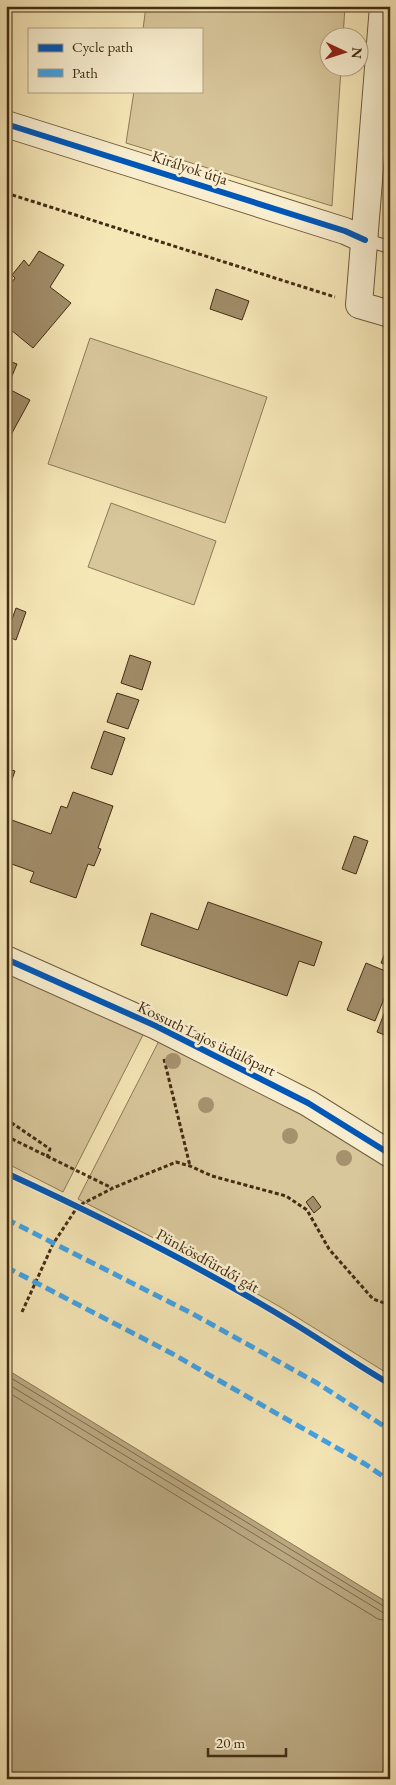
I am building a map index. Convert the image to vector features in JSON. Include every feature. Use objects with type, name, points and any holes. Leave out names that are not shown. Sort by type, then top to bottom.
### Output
[{"type":"street","points":[[384,6],[359,305],[390,314]]},
{"type":"street","name":"Királyok útja","points":[[6,124],[345,231],[365,240]]},
{"type":"street","name":"Kossuth Lajos üdülőpart","points":[[6,959],[156,1026],[308,1103],[390,1154]]},
{"type":"lane","points":[[365,240],[390,248]]},
{"type":"path","points":[[6,193],[359,305]]},
{"type":"path","points":[[156,1026],[190,1166]]},
{"type":"path","points":[[6,1119],[50,1149],[47,1157]]},
{"type":"path","points":[[6,1136],[113,1188]]},
{"type":"path","points":[[22,1312],[53,1244],[78,1206],[113,1188],[176,1162],[212,1176],[286,1196],[294,1200],[307,1210],[329,1249],[372,1299],[390,1305]]},
{"type":"path","points":[[69,1202],[87,1210]]},
{"type":"shaded area","points":[[146,6],[345,6],[344,28],[318,28],[318,78],[340,78],[332,206],[126,143],[134,92],[202,92],[202,28],[143,28]]},
{"type":"shaded area","points":[[90,338],[267,397],[225,523],[48,464]]},
{"type":"shaded area","points":[[111,503],[216,541],[194,605],[88,567]]},
{"type":"shaded area","points":[[6,971],[145,1031],[63,1192],[6,1163]]},
{"type":"shaded area","points":[[161,1037],[291,1106],[390,1167],[390,1375],[282,1308],[210,1267],[78,1199]]},
{"type":"water","points":[[6,1369],[390,1604],[390,1779],[6,1779]]},
{"type":"building","points":[[39,251],[64,265],[50,287],[71,303],[33,348],[11,330],[6,334],[6,299],[8,297],[6,290],[15,278],[12,275],[24,260],[29,266]]},
{"type":"building","points":[[216,289],[249,301],[242,320],[210,309]]},
{"type":"building","points":[[6,360],[17,364],[7,388],[30,400],[6,444]]},
{"type":"building","points":[[16,608],[26,612],[16,640],[6,636]]},
{"type":"building","points":[[6,648],[12,650],[6,666]]},
{"type":"building","points":[[130,655],[151,662],[142,690],[121,683]]},
{"type":"building","points":[[117,693],[139,700],[128,729],[107,722]]},
{"type":"building","points":[[104,731],[125,738],[112,775],[91,768]]},
{"type":"building","points":[[6,768],[15,771],[6,796]]},
{"type":"building","points":[[73,792],[113,806],[98,848],[101,849],[94,866],[88,864],[76,898],[30,882],[34,872],[6,862],[6,818],[51,834],[61,806],[67,808]]},
{"type":"building","points":[[354,836],[368,841],[356,874],[342,869]]},
{"type":"building","points":[[208,902],[322,942],[314,966],[299,961],[287,996],[141,945],[151,913],[198,930]]},
{"type":"building","points":[[390,940],[390,966],[381,963]]},
{"type":"building","points":[[366,963],[390,973],[390,984],[375,1021],[347,1010]]},
{"type":"building","points":[[390,998],[390,1037],[377,1032]]},
{"type":"building","points":[[313,1196],[321,1207],[314,1213],[306,1202]]},
{"type":"marked path","points":[[6,1219],[193,1314],[317,1383],[390,1430]]},
{"type":"marked path","points":[[6,1267],[171,1353],[365,1464],[390,1481]]},
{"type":"cycle path","points":[[6,124],[345,231],[365,240]]},
{"type":"cycle path","points":[[6,959],[156,1026],[308,1103],[390,1154]]},
{"type":"cycle path","name":"Pünkösdfürdői gát","points":[[6,1173],[116,1225],[223,1282],[390,1384]]}]
